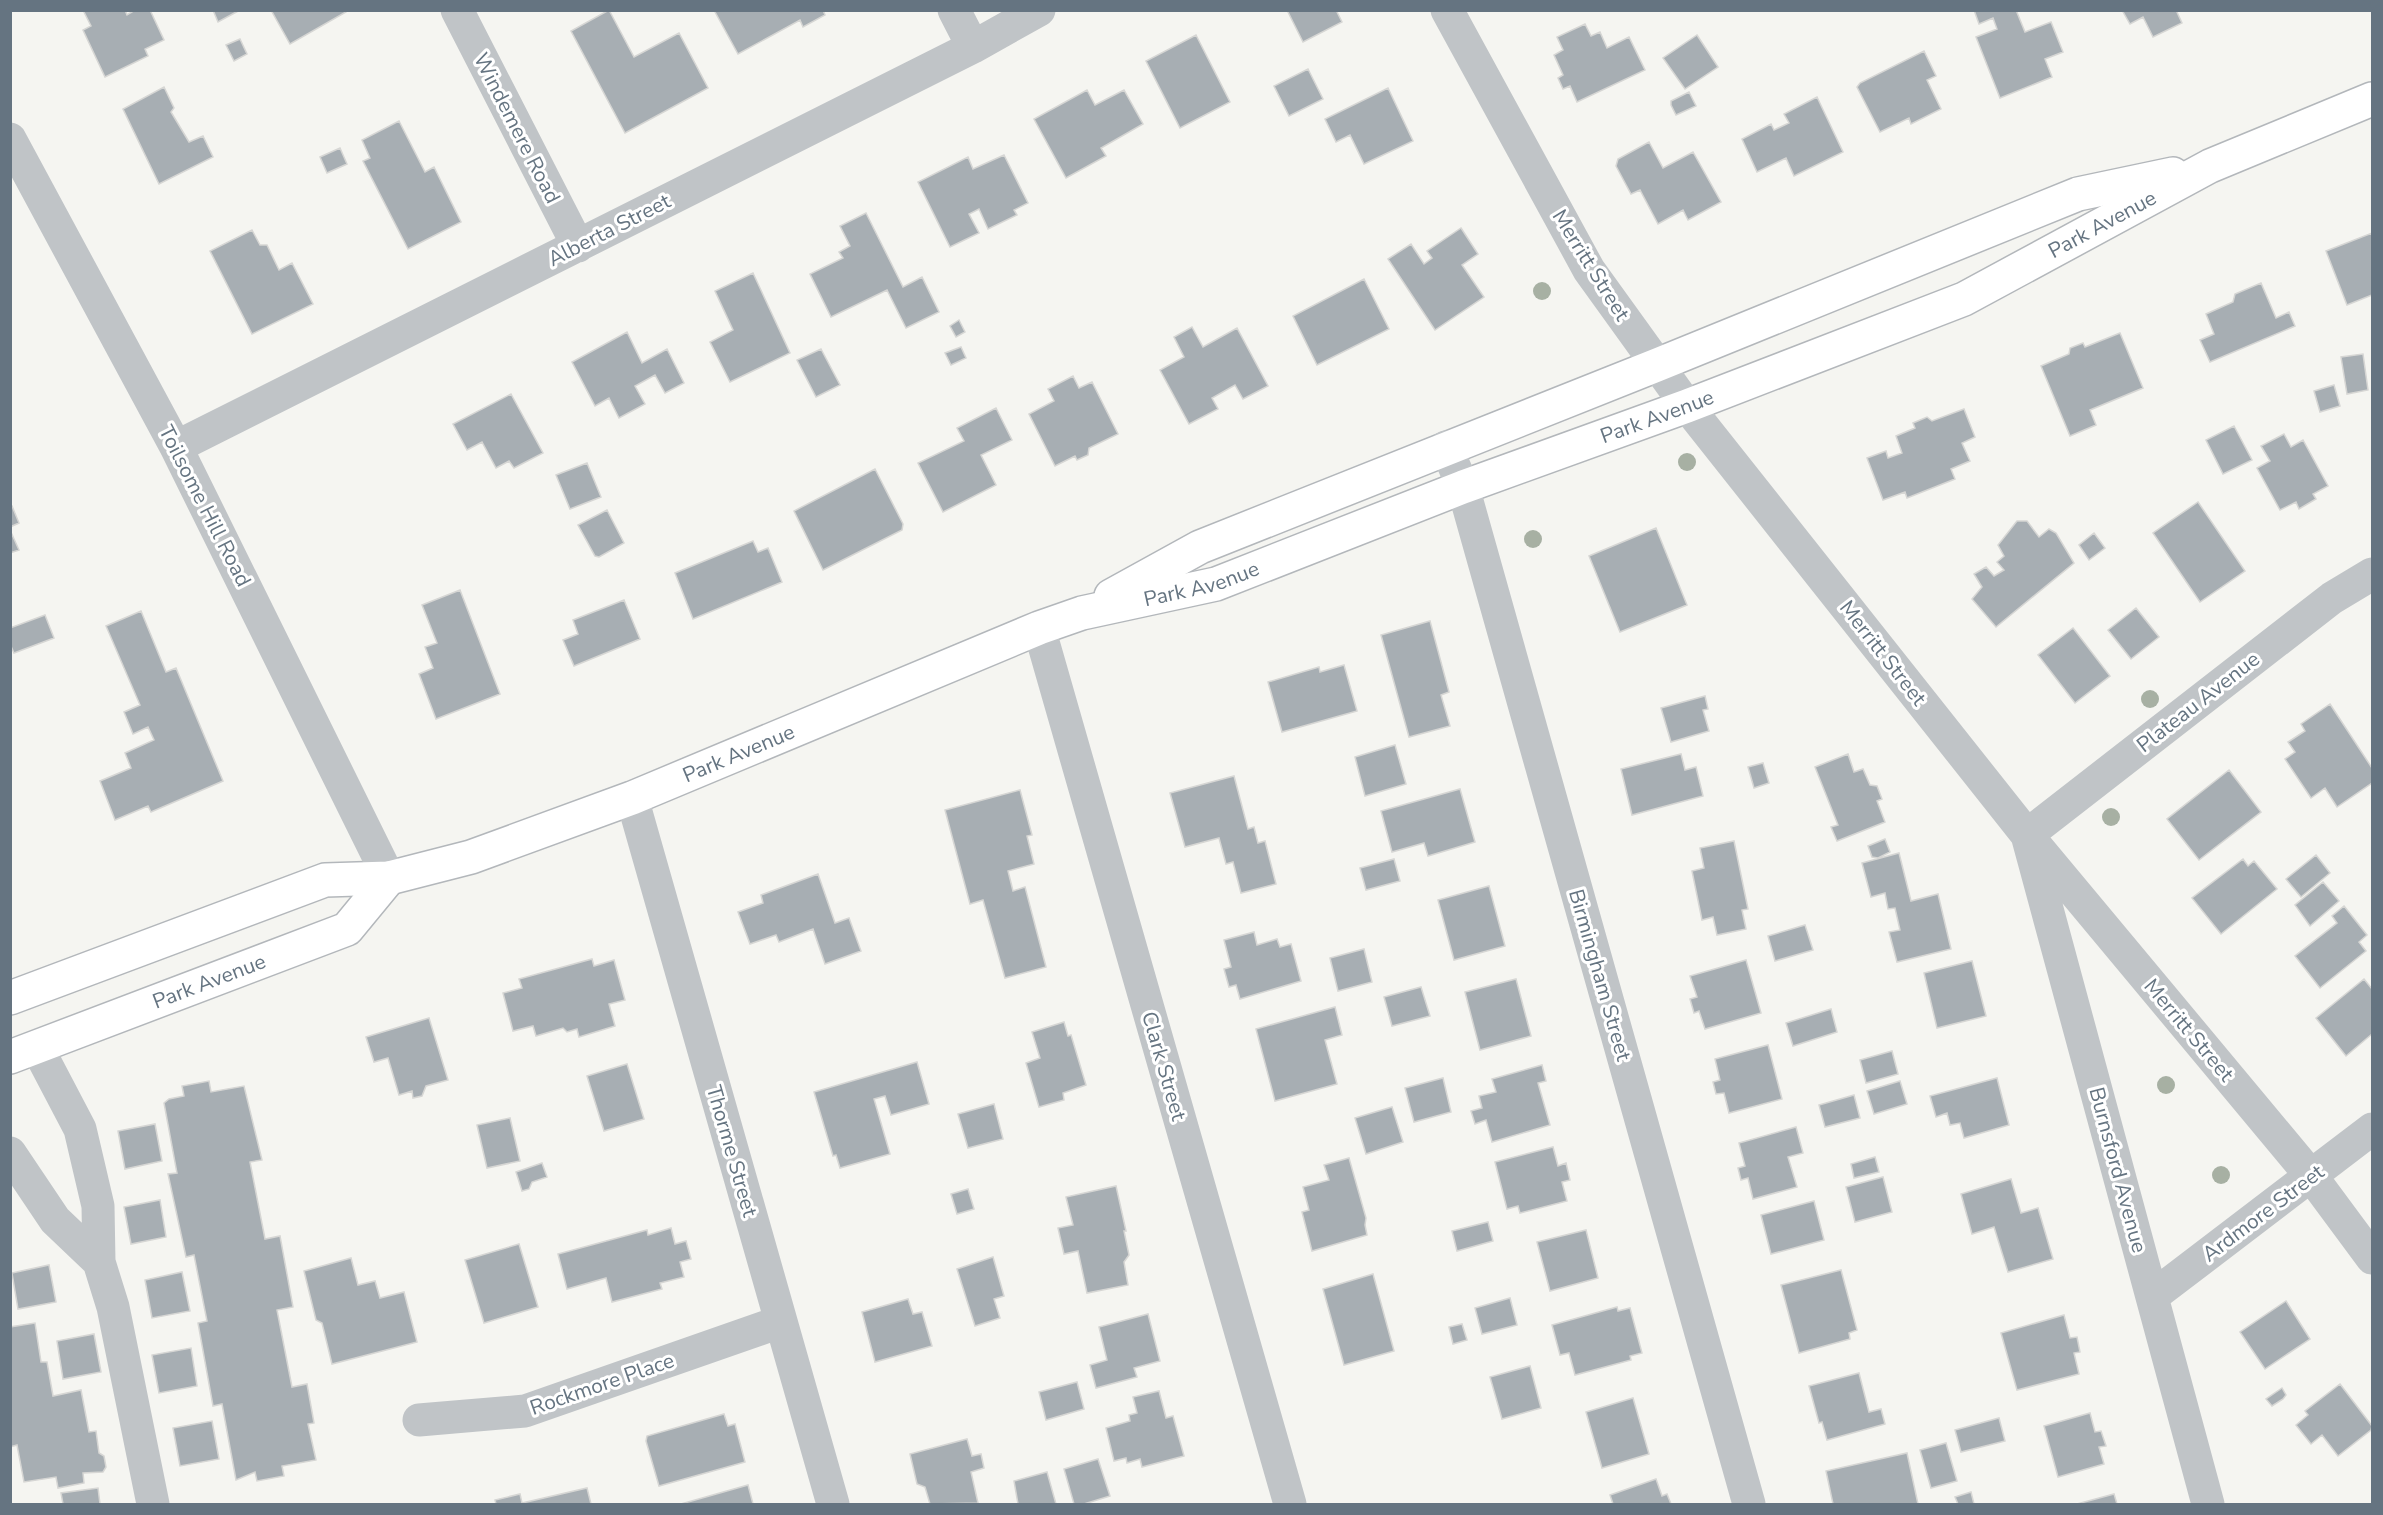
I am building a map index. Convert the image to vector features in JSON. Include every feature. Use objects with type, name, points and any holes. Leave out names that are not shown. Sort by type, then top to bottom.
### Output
[{"type":"main road","name":"Park Avenue","points":[[10,998],[325,880],[389,878],[471,856],[632,798],[1039,628],[1082,613],[1216,584],[1463,487],[1687,406],[1964,299],[2210,166],[2373,99]]},
{"type":"main road","name":"Park Avenue","points":[[1082,613],[1200,547],[2078,194],[2210,166]]},
{"type":"main road","name":"Park Avenue","points":[[24,1052],[347,929],[389,878]]},
{"type":"street","name":"Windemere Road","points":[[457,10],[578,246]]},
{"type":"street","points":[[954,10],[973,47]]},
{"type":"street","name":"Alberta Street","points":[[176,447],[973,47],[1039,10]]},
{"type":"street","name":"Merritt Street","points":[[1447,10],[1590,270],[1687,406],[2027,835],[2312,1177],[2373,1258]]},
{"type":"street","name":"Toilsome Hill Road","points":[[10,139],[176,447],[389,878]]},
{"type":"street","name":"Birmingham Street","points":[[1446,447],[1463,487],[1749,1504]]},
{"type":"street","name":"Plateau Avenue","points":[[2027,835],[2332,598],[2373,574]]},
{"type":"street","name":"Clark Street","points":[[1039,628],[1290,1504]]},
{"type":"street","name":"Thorme Street","points":[[632,798],[833,1504]]},
{"type":"street","name":"Burnsford Avenue","points":[[2027,835],[2208,1504]]},
{"type":"street","points":[[24,1052],[80,1129],[98,1206],[99,1262],[113,1307],[153,1504]]},
{"type":"street","name":"Ardmore Street","points":[[2153,1296],[2373,1129]]},
{"type":"street","points":[[10,1153],[55,1220],[99,1262]]},
{"type":"street","name":"Rockmore Place","points":[[419,1420],[525,1411],[780,1322]]},
{"type":"building","points":[[83,10],[125,10],[127,15],[135,10],[150,10],[164,40],[145,49],[148,56],[105,77],[83,30],[91,26]]},
{"type":"building","points":[[213,10],[240,10],[218,22]]},
{"type":"building","points":[[271,10],[345,10],[346,12],[290,44]]},
{"type":"building","points":[[609,10],[634,57],[679,33],[708,88],[625,133],[571,31]]},
{"type":"building","points":[[714,10],[823,10],[825,15],[803,27],[800,20],[738,54]]},
{"type":"building","points":[[1287,10],[1336,10],[1342,22],[1303,42]]},
{"type":"building","points":[[1974,10],[2016,10],[2025,32],[2051,22],[2063,52],[2045,59],[2052,77],[2000,98],[1976,37],[1997,29],[1993,18],[1979,24]]},
{"type":"building","points":[[2122,10],[2176,10],[2182,23],[2153,37],[2143,17],[2130,24]]},
{"type":"building","points":[[1585,24],[1591,36],[1600,32],[1607,48],[1629,37],[1645,70],[1577,102],[1570,86],[1563,89],[1558,78],[1563,75],[1554,55],[1563,50],[1557,37]]},
{"type":"building","points":[[1196,35],[1230,102],[1180,128],[1146,61]]},
{"type":"building","points":[[1697,35],[1718,67],[1685,89],[1663,58]]},
{"type":"building","points":[[240,39],[247,54],[234,61],[226,45]]},
{"type":"building","points":[[1924,51],[1936,76],[1927,80],[1941,109],[1911,124],[1909,118],[1880,132],[1857,87],[1860,83]]},
{"type":"building","points":[[1308,69],[1323,99],[1289,116],[1274,86]]},
{"type":"building","points":[[164,87],[174,108],[171,112],[189,142],[203,136],[213,157],[159,184],[123,109]]},
{"type":"building","points":[[1388,88],[1413,141],[1364,164],[1350,135],[1336,142],[1325,119]]},
{"type":"building","points":[[1087,90],[1095,105],[1124,90],[1143,124],[1101,148],[1106,156],[1066,178],[1034,119]]},
{"type":"building","points":[[1689,92],[1696,106],[1676,115],[1671,101]]},
{"type":"building","points":[[1817,97],[1843,152],[1794,176],[1786,158],[1757,172],[1742,139],[1771,124],[1774,130],[1789,123],[1784,114]]},
{"type":"building","points":[[399,121],[425,172],[434,167],[461,222],[408,249],[363,161],[370,158],[362,140]]},
{"type":"building","points":[[1649,142],[1663,168],[1693,152],[1721,202],[1688,220],[1683,210],[1658,224],[1640,190],[1631,194],[1616,166],[1618,159]]},
{"type":"building","points":[[340,148],[347,164],[327,173],[320,157]]},
{"type":"building","points":[[1004,155],[1028,203],[1014,210],[1017,215],[988,229],[979,209],[969,214],[979,233],[950,247],[918,182],[968,157],[973,169]]},
{"type":"building","points":[[866,213],[903,287],[922,277],[939,312],[906,328],[887,290],[831,317],[810,274],[843,258],[839,252],[850,246],[840,226]]},
{"type":"building","points":[[1461,228],[1478,254],[1462,265],[1484,297],[1435,330],[1388,259],[1411,244],[1424,264],[1432,258],[1427,251]]},
{"type":"building","points":[[252,230],[260,245],[267,245],[279,270],[292,263],[313,304],[252,334],[210,251]]},
{"type":"building","points":[[2372,233],[2372,295],[2347,305],[2326,251]]},
{"type":"building","points":[[753,273],[790,353],[730,382],[710,342],[733,330],[715,291]]},
{"type":"building","points":[[1364,279],[1389,329],[1317,365],[1293,316]]},
{"type":"building","points":[[2261,283],[2276,318],[2289,312],[2295,326],[2210,362],[2200,340],[2214,334],[2206,314],[2233,302],[2235,294]]},
{"type":"building","points":[[959,320],[965,332],[956,337],[950,326]]},
{"type":"building","points":[[1192,327],[1203,347],[1237,328],[1268,386],[1243,399],[1235,385],[1212,398],[1218,409],[1189,424],[1160,370],[1184,357],[1174,337]]},
{"type":"building","points":[[627,332],[642,363],[667,349],[684,383],[665,393],[655,375],[635,386],[645,404],[619,418],[609,398],[595,406],[572,362]]},
{"type":"building","points":[[2120,333],[2143,388],[2090,410],[2096,425],[2070,436],[2041,366],[2069,354],[2070,348],[2083,343],[2085,347]]},
{"type":"building","points":[[961,347],[966,358],[951,365],[945,353]]},
{"type":"building","points":[[821,349],[840,385],[816,397],[797,360]]},
{"type":"building","points":[[2363,354],[2368,390],[2347,394],[2341,357]]},
{"type":"building","points":[[1073,376],[1079,388],[1092,382],[1118,434],[1089,448],[1088,455],[1077,460],[1075,456],[1055,466],[1029,414],[1054,401],[1048,389]]},
{"type":"building","points":[[2334,385],[2340,406],[2320,412],[2314,391]]},
{"type":"building","points":[[511,394],[543,453],[514,468],[509,461],[496,468],[482,442],[467,450],[453,424]]},
{"type":"building","points":[[996,408],[1012,440],[981,455],[996,485],[943,512],[918,463],[964,441],[957,428]]},
{"type":"building","points":[[1964,409],[1975,437],[1962,443],[1970,461],[1951,469],[1955,479],[1907,498],[1905,492],[1883,500],[1867,458],[1886,451],[1888,458],[1902,453],[1896,436],[1915,428],[1913,423],[1927,417],[1932,421]]},
{"type":"building","points":[[2234,426],[2252,460],[2223,474],[2206,440]]},
{"type":"building","points":[[2284,434],[2291,447],[2303,440],[2328,486],[2313,494],[2316,499],[2299,509],[2296,502],[2280,510],[2257,468],[2270,461],[2261,446]]},
{"type":"building","points":[[587,463],[601,497],[570,509],[556,475]]},
{"type":"building","points":[[875,469],[903,524],[902,530],[823,570],[794,511]]},
{"type":"building","points":[[2198,502],[2245,571],[2200,602],[2153,533]]},
{"type":"building","points":[[12,506],[19,523],[10,527],[10,507]]},
{"type":"building","points":[[607,510],[624,543],[599,557],[595,556],[578,525]]},
{"type":"building","points":[[2017,521],[2027,521],[2039,537],[2049,529],[2056,533],[2074,563],[1996,627],[1972,599],[1982,587],[1974,574],[1986,567],[1994,576],[2004,570],[1997,562],[2004,556],[1998,545]]},
{"type":"building","points":[[1656,528],[1687,605],[1620,632],[1589,556]]},
{"type":"building","points":[[10,530],[19,550],[10,553]]},
{"type":"building","points":[[2094,533],[2105,548],[2089,560],[2079,545]]},
{"type":"building","points":[[753,541],[758,552],[768,548],[782,582],[693,619],[675,573]]},
{"type":"building","points":[[460,590],[500,694],[436,719],[419,674],[433,668],[425,647],[437,643],[422,605]]},
{"type":"building","points":[[624,600],[640,639],[574,666],[563,640],[578,634],[573,620]]},
{"type":"building","points":[[2136,608],[2159,637],[2131,659],[2108,630]]},
{"type":"building","points":[[141,611],[166,672],[176,668],[223,781],[151,812],[148,806],[115,820],[100,781],[131,768],[125,753],[154,740],[148,727],[133,734],[124,712],[140,705],[106,626]]},
{"type":"building","points":[[45,615],[54,638],[14,653],[10,644],[10,628]]},
{"type":"building","points":[[1430,621],[1449,692],[1441,695],[1450,726],[1409,737],[1381,635]]},
{"type":"building","points":[[2073,628],[2110,676],[2075,703],[2038,655]]},
{"type":"building","points":[[1344,665],[1357,711],[1282,732],[1268,682],[1319,667],[1320,672]]},
{"type":"building","points":[[1705,696],[1708,709],[1703,710],[1709,731],[1671,742],[1661,708]]},
{"type":"building","points":[[2330,704],[2372,768],[2372,783],[2337,807],[2325,788],[2311,798],[2285,759],[2295,752],[2288,742],[2305,731],[2301,724]]},
{"type":"building","points":[[1395,745],[1406,784],[1365,796],[1355,757]]},
{"type":"building","points":[[1681,754],[1685,770],[1696,767],[1703,796],[1632,815],[1621,769]]},
{"type":"building","points":[[1848,754],[1854,772],[1863,769],[1870,785],[1877,786],[1882,799],[1877,801],[1885,822],[1837,841],[1831,827],[1838,825],[1815,767]]},
{"type":"building","points":[[1763,763],[1769,783],[1754,788],[1748,767]]},
{"type":"building","points":[[2229,770],[2261,812],[2199,860],[2167,819]]},
{"type":"building","points":[[1234,776],[1248,829],[1254,827],[1258,843],[1265,841],[1276,884],[1241,893],[1233,862],[1226,864],[1219,838],[1185,847],[1170,793]]},
{"type":"building","points":[[1460,789],[1475,842],[1428,856],[1424,843],[1392,852],[1381,811]]},
{"type":"building","points":[[1020,790],[1032,835],[1027,836],[1034,864],[1008,871],[1013,891],[1025,887],[1046,967],[1005,978],[983,900],[970,904],[945,810]]},
{"type":"building","points":[[1885,839],[1890,852],[1878,858],[1872,857],[1868,846]]},
{"type":"building","points":[[1734,841],[1748,909],[1742,910],[1746,929],[1717,935],[1713,917],[1702,920],[1692,871],[1704,868],[1700,848]]},
{"type":"building","points":[[1899,853],[1911,901],[1938,894],[1951,949],[1897,962],[1889,932],[1900,930],[1895,908],[1888,909],[1885,893],[1871,897],[1862,863]]},
{"type":"building","points":[[2316,855],[2330,873],[2301,897],[2286,879]]},
{"type":"building","points":[[1394,859],[1400,881],[1366,890],[1360,868]]},
{"type":"building","points":[[2243,859],[2248,866],[2254,861],[2277,889],[2221,934],[2192,898]]},
{"type":"building","points":[[818,874],[835,923],[849,918],[861,951],[825,964],[813,929],[779,942],[776,935],[750,944],[738,912],[763,903],[761,895]]},
{"type":"building","points":[[2323,882],[2339,901],[2310,926],[2295,905]]},
{"type":"building","points":[[1489,886],[1505,946],[1454,960],[1438,900]]},
{"type":"building","points":[[2344,906],[2367,935],[2359,942],[2366,951],[2320,988],[2295,956],[2337,923],[2332,916]]},
{"type":"building","points":[[1805,925],[1813,950],[1775,961],[1768,936]]},
{"type":"building","points":[[1254,932],[1257,945],[1277,939],[1280,947],[1291,944],[1301,981],[1240,999],[1236,985],[1229,987],[1224,969],[1231,967],[1224,940]]},
{"type":"building","points":[[1364,949],[1372,982],[1338,991],[1330,958]]},
{"type":"building","points":[[592,959],[594,966],[614,960],[625,1000],[609,1004],[615,1026],[579,1037],[577,1029],[567,1032],[563,1028],[536,1036],[533,1026],[513,1031],[503,993],[522,988],[519,979]]},
{"type":"building","points":[[1746,960],[1761,1013],[1705,1029],[1699,1011],[1694,1013],[1690,999],[1697,997],[1690,976]]},
{"type":"building","points":[[1972,961],[1986,1016],[1937,1028],[1924,973]]},
{"type":"building","points":[[1516,979],[1531,1036],[1480,1050],[1465,992]]},
{"type":"building","points":[[2364,979],[2372,989],[2372,1034],[2346,1056],[2316,1018]]},
{"type":"building","points":[[1421,987],[1430,1016],[1392,1026],[1384,997]]},
{"type":"building","points":[[1335,1007],[1342,1035],[1325,1040],[1337,1084],[1275,1101],[1256,1029]]},
{"type":"building","points":[[1831,1009],[1837,1032],[1793,1046],[1786,1023]]},
{"type":"building","points":[[429,1018],[448,1080],[426,1086],[422,1096],[413,1098],[412,1091],[399,1095],[388,1058],[374,1062],[366,1037]]},
{"type":"building","points":[[1064,1022],[1068,1036],[1071,1035],[1086,1085],[1063,1093],[1064,1100],[1039,1107],[1026,1063],[1040,1058],[1032,1032]]},
{"type":"building","points":[[1768,1045],[1782,1099],[1729,1113],[1724,1093],[1716,1094],[1713,1082],[1720,1080],[1715,1059]]},
{"type":"building","points":[[1892,1051],[1898,1074],[1866,1083],[1860,1060]]},
{"type":"building","points":[[917,1062],[929,1104],[891,1115],[885,1096],[874,1099],[890,1154],[840,1168],[836,1155],[833,1156],[814,1092]]},
{"type":"building","points":[[627,1064],[644,1119],[604,1131],[587,1076]]},
{"type":"building","points":[[1542,1065],[1546,1081],[1538,1083],[1550,1125],[1492,1142],[1486,1120],[1475,1124],[1471,1111],[1482,1108],[1479,1096],[1496,1092],[1492,1079]]},
{"type":"building","points":[[1443,1078],[1451,1112],[1414,1122],[1405,1088]]},
{"type":"building","points":[[1997,1078],[2009,1125],[1964,1138],[1960,1123],[1950,1125],[1947,1113],[1936,1117],[1930,1096]]},
{"type":"building","points":[[209,1081],[211,1092],[244,1086],[262,1160],[250,1162],[265,1239],[280,1236],[293,1307],[277,1310],[292,1387],[307,1384],[314,1423],[308,1424],[316,1460],[282,1466],[284,1476],[257,1481],[255,1472],[236,1480],[222,1404],[213,1406],[198,1323],[207,1321],[194,1255],[186,1257],[168,1174],[177,1173],[164,1103],[169,1099],[184,1096],[182,1086]]},
{"type":"building","points":[[1900,1081],[1907,1104],[1874,1114],[1867,1091]]},
{"type":"building","points":[[1854,1095],[1860,1118],[1825,1127],[1819,1105]]},
{"type":"building","points":[[994,1104],[1003,1139],[968,1148],[958,1114]]},
{"type":"building","points":[[1392,1107],[1403,1142],[1366,1154],[1355,1118]]},
{"type":"building","points":[[510,1118],[520,1161],[487,1168],[477,1125]]},
{"type":"building","points":[[155,1124],[162,1161],[125,1169],[118,1131]]},
{"type":"building","points":[[1796,1127],[1803,1153],[1788,1157],[1797,1187],[1753,1199],[1748,1178],[1741,1180],[1738,1168],[1745,1166],[1739,1143]]},
{"type":"building","points":[[1553,1147],[1558,1166],[1566,1163],[1570,1180],[1562,1182],[1567,1201],[1520,1213],[1518,1206],[1507,1209],[1495,1162]]},
{"type":"building","points":[[1875,1157],[1879,1172],[1854,1178],[1851,1164]]},
{"type":"building","points":[[1349,1158],[1366,1218],[1367,1235],[1312,1251],[1302,1212],[1309,1210],[1303,1187],[1329,1180],[1324,1165]]},
{"type":"building","points":[[542,1163],[547,1177],[532,1182],[529,1189],[522,1191],[516,1172]]},
{"type":"building","points":[[1883,1177],[1892,1212],[1855,1222],[1846,1187]]},
{"type":"building","points":[[2011,1179],[2021,1213],[2038,1208],[2053,1259],[2008,1272],[1994,1227],[1972,1234],[1961,1194]]},
{"type":"building","points":[[1116,1186],[1129,1255],[1124,1262],[1128,1285],[1087,1293],[1078,1251],[1064,1254],[1058,1228],[1073,1225],[1066,1197]]},
{"type":"building","points":[[968,1189],[974,1209],[957,1214],[951,1194]]},
{"type":"building","points":[[160,1200],[166,1237],[131,1244],[124,1207]]},
{"type":"building","points":[[1814,1201],[1824,1240],[1771,1254],[1761,1215]]},
{"type":"building","points":[[1488,1222],[1493,1241],[1457,1251],[1452,1231]]},
{"type":"building","points":[[671,1228],[675,1244],[686,1241],[691,1259],[680,1262],[684,1277],[660,1283],[662,1289],[612,1302],[606,1278],[567,1289],[558,1254],[647,1230],[648,1235]]},
{"type":"building","points":[[1586,1230],[1598,1278],[1550,1291],[1537,1242]]},
{"type":"building","points":[[519,1244],[538,1307],[484,1323],[465,1260]]},
{"type":"building","points":[[993,1257],[1004,1296],[994,1299],[1000,1318],[975,1326],[957,1269]]},
{"type":"building","points":[[351,1258],[358,1285],[375,1281],[380,1298],[404,1292],[417,1342],[332,1364],[322,1323],[316,1320],[304,1271]]},
{"type":"building","points":[[49,1265],[56,1302],[18,1309],[12,1273]]},
{"type":"building","points":[[1841,1270],[1857,1330],[1849,1333],[1850,1339],[1799,1353],[1781,1285]]},
{"type":"building","points":[[182,1272],[190,1311],[152,1318],[145,1280]]},
{"type":"building","points":[[1373,1274],[1394,1351],[1344,1365],[1323,1289]]},
{"type":"building","points":[[1510,1298],[1517,1325],[1482,1334],[1475,1308]]},
{"type":"building","points":[[908,1299],[913,1314],[922,1312],[932,1346],[875,1362],[862,1312]]},
{"type":"building","points":[[2286,1301],[2310,1339],[2265,1369],[2240,1332]]},
{"type":"building","points":[[1617,1307],[1618,1311],[1630,1308],[1642,1353],[1630,1356],[1631,1360],[1575,1375],[1569,1353],[1560,1355],[1552,1325]]},
{"type":"building","points":[[1148,1314],[1160,1361],[1134,1368],[1137,1377],[1096,1388],[1090,1365],[1107,1360],[1099,1327]]},
{"type":"building","points":[[2064,1315],[2070,1338],[2077,1337],[2080,1352],[2074,1353],[2079,1374],[2017,1390],[2001,1333]]},
{"type":"building","points":[[35,1323],[41,1362],[47,1362],[53,1396],[81,1390],[89,1432],[96,1431],[99,1453],[104,1456],[106,1467],[103,1472],[83,1473],[84,1483],[58,1488],[56,1477],[24,1482],[17,1445],[10,1447],[10,1327]]},
{"type":"building","points":[[1462,1324],[1467,1340],[1453,1344],[1449,1327]]},
{"type":"building","points":[[94,1334],[101,1372],[63,1379],[57,1341]]},
{"type":"building","points":[[191,1348],[197,1386],[159,1393],[152,1355]]},
{"type":"building","points":[[1530,1366],[1541,1408],[1502,1419],[1490,1377]]},
{"type":"building","points":[[1859,1373],[1869,1412],[1881,1409],[1885,1424],[1827,1440],[1822,1422],[1819,1423],[1809,1386]]},
{"type":"building","points":[[1077,1382],[1084,1409],[1046,1420],[1039,1392]]},
{"type":"building","points":[[2340,1384],[2372,1426],[2371,1430],[2338,1456],[2322,1435],[2311,1444],[2296,1425],[2308,1415],[2305,1411]]},
{"type":"building","points":[[2282,1388],[2286,1395],[2272,1406],[2266,1399]]},
{"type":"building","points":[[1159,1391],[1166,1418],[1173,1416],[1184,1456],[1142,1467],[1140,1459],[1127,1463],[1126,1458],[1114,1461],[1106,1428],[1130,1421],[1129,1415],[1137,1413],[1133,1397]]},
{"type":"building","points":[[1633,1398],[1649,1454],[1602,1468],[1586,1412]]},
{"type":"building","points":[[2090,1413],[2095,1432],[2101,1431],[2106,1446],[2099,1447],[2104,1464],[2058,1477],[2044,1426]]},
{"type":"building","points":[[724,1414],[728,1426],[735,1424],[745,1462],[659,1486],[646,1441],[647,1436]]},
{"type":"building","points":[[1999,1418],[2005,1441],[1961,1452],[1955,1430]]},
{"type":"building","points":[[212,1421],[219,1459],[180,1466],[173,1428]]},
{"type":"building","points":[[967,1439],[972,1456],[981,1454],[984,1468],[971,1472],[978,1503],[930,1504],[925,1487],[917,1484],[910,1454]]},
{"type":"building","points":[[1946,1443],[1957,1481],[1931,1488],[1920,1450]]},
{"type":"building","points":[[1907,1453],[1918,1504],[1833,1504],[1826,1471]]},
{"type":"building","points":[[1098,1459],[1110,1496],[1084,1504],[1074,1504],[1064,1469]]},
{"type":"building","points":[[1047,1472],[1056,1504],[1018,1504],[1014,1481]]},
{"type":"building","points":[[1656,1479],[1662,1496],[1667,1494],[1671,1504],[1613,1504],[1610,1495]]},
{"type":"building","points":[[748,1485],[753,1504],[681,1504]]},
{"type":"building","points":[[98,1488],[100,1504],[63,1504],[61,1493]]},
{"type":"building","points":[[587,1488],[591,1504],[496,1504],[495,1500],[520,1494],[522,1503]]},
{"type":"building","points":[[1971,1492],[1974,1504],[1958,1504],[1955,1497]]},
{"type":"building","points":[[2114,1494],[2117,1504],[2077,1504]]}]
